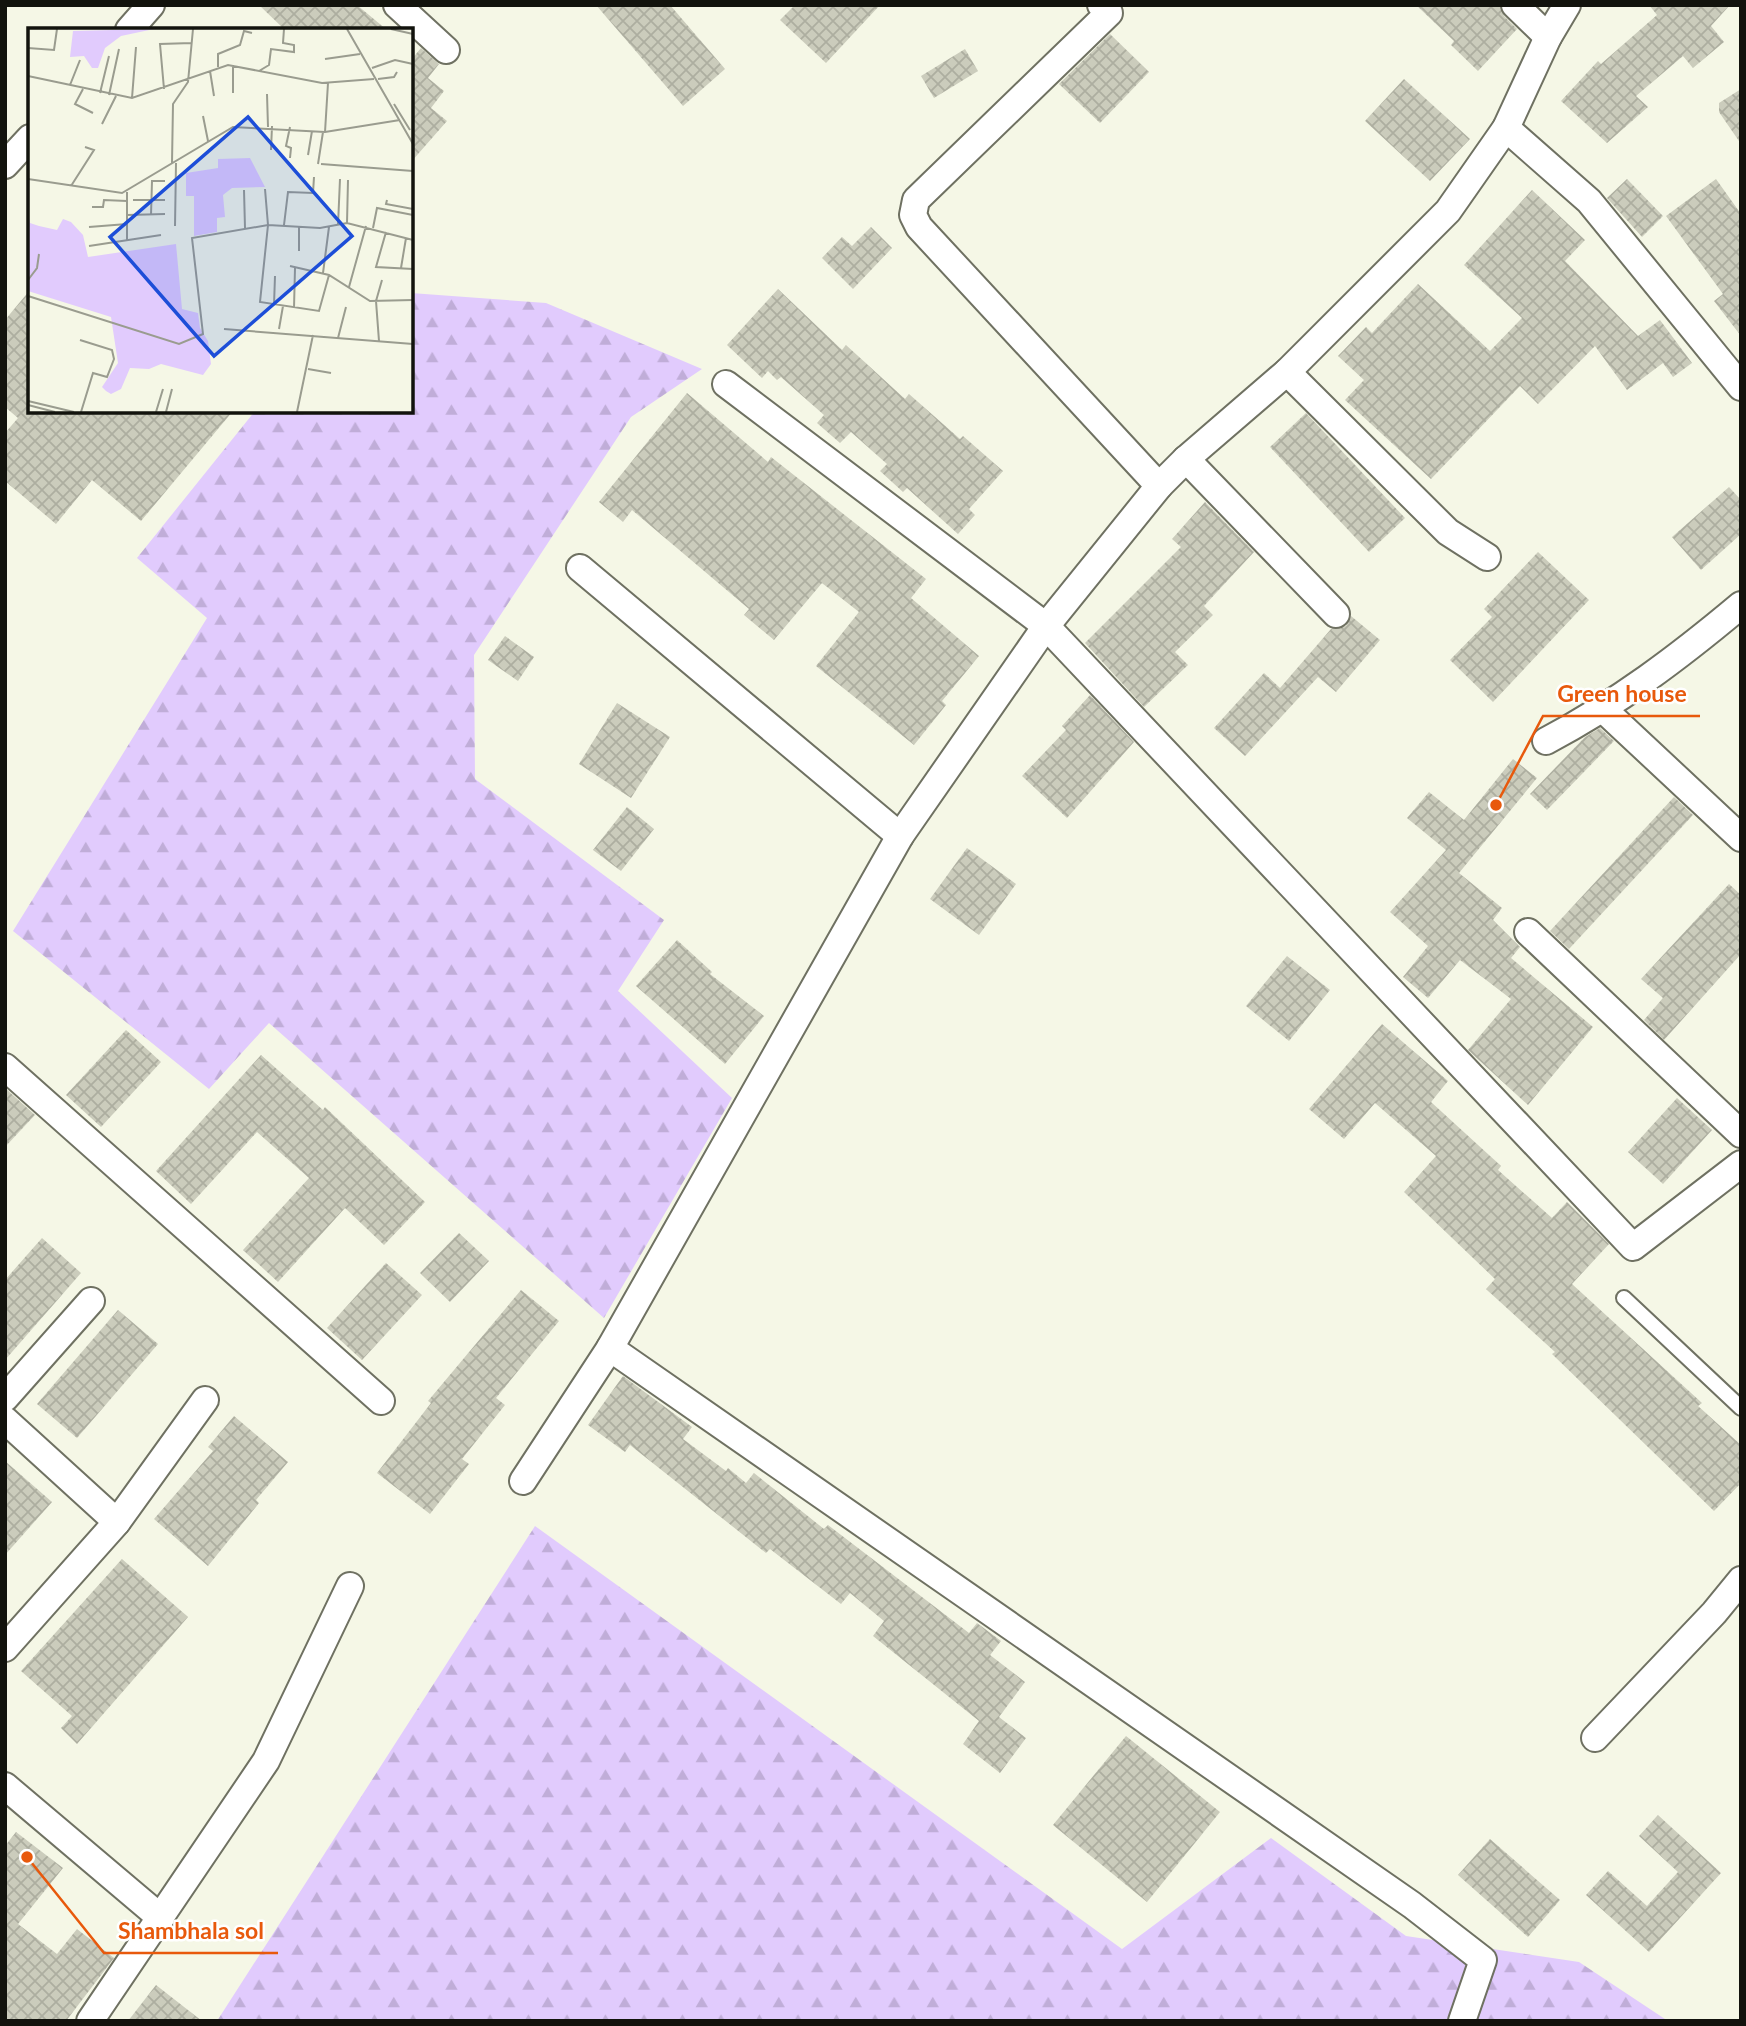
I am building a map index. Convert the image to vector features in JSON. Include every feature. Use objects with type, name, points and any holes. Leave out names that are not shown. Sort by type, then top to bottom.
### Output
[{"type":"street","points":[[131,28],[151,5]]},
{"type":"street","points":[[397,5],[446,50]]},
{"type":"street","points":[[1101,5],[1109,13],[916,200],[913,215],[919,227],[1159,486]]},
{"type":"street","points":[[1515,5],[1548,37]]},
{"type":"street","points":[[523,1480],[610,1348],[900,835],[1046,626],[1159,486],[1186,458],[1287,372],[1448,211],[1506,128],[1548,37],[1567,5]]},
{"type":"street","points":[[1506,128],[1589,201],[1741,387]]},
{"type":"street","points":[[5,165],[28,140]]},
{"type":"street","points":[[1287,372],[1448,532],[1488,558]]},
{"type":"street","points":[[726,384],[1046,626],[1633,1247],[1741,1164]]},
{"type":"street","points":[[1186,458],[1336,614]]},
{"type":"street","points":[[580,568],[900,835]]},
{"type":"street","points":[[1546,741],[1604,710],[1672,663],[1741,605]]},
{"type":"street","points":[[1604,710],[1741,838]]},
{"type":"street","points":[[1528,932],[1741,1135]]},
{"type":"street","points":[[5,1067],[381,1401]]},
{"type":"street","points":[[5,1398],[91,1301]]},
{"type":"street","points":[[610,1348],[1412,1905],[1483,1960],[1462,2021]]},
{"type":"street","points":[[5,1648],[117,1522],[205,1400]]},
{"type":"street","points":[[5,1420],[117,1522]]},
{"type":"street","points":[[1595,1738],[1714,1613],[1741,1580]]},
{"type":"street","points":[[90,2021],[267,1761],[350,1586]]},
{"type":"street","points":[[9,1796],[161,1918]]},
{"type":"lane","points":[[1624,1298],[1741,1408]]},
{"type":"green space","points":[[413,293],[546,303],[702,369],[631,417],[474,655],[475,779],[664,920],[618,991],[732,1098],[604,1318],[269,1023],[209,1089],[13,931],[207,618],[137,558],[253,413],[413,413]]},
{"type":"green space","points":[[535,1526],[1122,1949],[1271,1838],[1406,1936],[1579,1962],[1668,2021],[217,2021]]},
{"type":"building","points":[[259,5],[357,5],[385,28],[283,28]]},
{"type":"building","points":[[596,5],[670,5],[725,69],[683,106]]},
{"type":"building","points":[[795,5],[880,5],[826,63],[780,20]]},
{"type":"building","points":[[1416,5],[1500,5],[1504,16],[1517,29],[1478,71],[1451,45],[1454,41]]},
{"type":"building","points":[[1649,5],[1730,5],[1711,26],[1724,42],[1693,68],[1683,56],[1636,96],[1648,107],[1607,143],[1561,101],[1598,61],[1601,64],[1657,15]]},
{"type":"building","points":[[1110,34],[1149,72],[1100,123],[1059,84]]},
{"type":"building","points":[[421,48],[439,64],[428,78],[444,91],[431,108],[447,121],[413,160],[413,58]]},
{"type":"building","points":[[965,49],[978,71],[934,98],[921,76]]},
{"type":"building","points":[[1404,79],[1470,139],[1430,181],[1365,121]]},
{"type":"building","points":[[1741,89],[1741,144],[1719,112],[1719,103]]},
{"type":"building","points":[[1627,179],[1663,216],[1642,237],[1607,198]]},
{"type":"building","points":[[1716,179],[1741,214],[1741,336],[1714,301],[1723,294],[1666,216]]},
{"type":"building","points":[[1532,190],[1585,240],[1565,261],[1638,336],[1660,320],[1692,363],[1673,377],[1663,363],[1627,390],[1595,346],[1538,404],[1520,386],[1431,479],[1345,400],[1364,380],[1338,356],[1366,327],[1372,333],[1418,284],[1490,351],[1522,318],[1464,265]]},
{"type":"building","points":[[871,227],[892,248],[853,289],[822,258],[842,237],[852,246]]},
{"type":"building","points":[[778,289],[842,350],[846,345],[905,399],[909,394],[960,439],[963,436],[1003,471],[969,509],[975,515],[958,534],[907,488],[903,492],[880,471],[887,464],[851,432],[840,443],[817,423],[824,415],[781,377],[777,380],[768,371],[762,378],[727,345]]},
{"type":"building","points":[[28,292],[28,413],[231,413],[141,521],[92,480],[56,524],[5,481],[5,433],[18,418],[5,407],[5,320]]},
{"type":"building","points":[[687,393],[768,462],[771,457],[926,579],[911,598],[979,656],[942,701],[946,705],[914,745],[816,666],[859,612],[822,583],[774,640],[744,615],[749,609],[632,510],[623,522],[599,502]]},
{"type":"building","points":[[1306,413],[1405,518],[1369,552],[1270,447]]},
{"type":"building","points":[[1729,487],[1741,500],[1741,534],[1701,570],[1672,537]]},
{"type":"building","points":[[1205,502],[1254,552],[1204,606],[1213,615],[1175,652],[1188,665],[1144,707],[1085,643],[1181,547],[1172,539]]},
{"type":"building","points":[[1538,552],[1589,600],[1493,702],[1450,660],[1492,617],[1484,609]]},
{"type":"building","points":[[1351,616],[1380,640],[1336,692],[1318,677],[1245,756],[1214,728],[1264,673],[1280,688],[1331,629],[1346,626]]},
{"type":"building","points":[[505,636],[534,657],[518,681],[488,660]]},
{"type":"building","points":[[1090,695],[1134,742],[1067,818],[1022,776],[1066,730],[1062,726]]},
{"type":"building","points":[[617,703],[670,737],[631,798],[579,764]]},
{"type":"building","points":[[1600,728],[1614,741],[1547,810],[1530,794],[1585,737]]},
{"type":"building","points":[[1513,759],[1537,778],[1459,873],[1502,908],[1493,920],[1520,947],[1511,958],[1593,1027],[1528,1105],[1468,1050],[1511,999],[1460,960],[1428,998],[1403,977],[1428,946],[1390,912],[1446,850],[1407,818],[1429,792],[1464,820]]},
{"type":"building","points":[[1674,797],[1693,815],[1569,949],[1550,931]]},
{"type":"building","points":[[627,807],[654,829],[621,871],[593,850]]},
{"type":"building","points":[[967,848],[1016,884],[979,935],[930,899]]},
{"type":"building","points":[[1729,884],[1741,895],[1741,954],[1664,1040],[1644,1020],[1663,998],[1641,979]]},
{"type":"building","points":[[677,940],[712,972],[710,974],[764,1016],[725,1064],[636,986]]},
{"type":"building","points":[[1287,956],[1330,990],[1289,1041],[1246,1006]]},
{"type":"building","points":[[1382,1024],[1448,1081],[1431,1102],[1501,1166],[1498,1170],[1552,1218],[1567,1202],[1609,1244],[1572,1284],[1702,1403],[1698,1406],[1741,1445],[1741,1483],[1714,1511],[1552,1354],[1555,1352],[1486,1289],[1495,1279],[1404,1192],[1436,1156],[1375,1103],[1344,1139],[1309,1109]]},
{"type":"building","points":[[126,1030],[161,1062],[101,1127],[66,1095]]},
{"type":"building","points":[[261,1055],[323,1110],[325,1107],[425,1202],[384,1245],[345,1208],[278,1282],[243,1250],[309,1178],[257,1132],[191,1204],[156,1171]]},
{"type":"building","points":[[5,1088],[35,1115],[5,1147]]},
{"type":"building","points":[[1677,1098],[1712,1130],[1663,1184],[1628,1152]]},
{"type":"building","points":[[459,1233],[489,1261],[450,1302],[420,1273]]},
{"type":"building","points":[[42,1238],[81,1273],[5,1360],[5,1280]]},
{"type":"building","points":[[386,1263],[422,1295],[362,1360],[327,1328]]},
{"type":"building","points":[[521,1290],[559,1321],[496,1398],[505,1405],[462,1459],[469,1464],[430,1514],[377,1473],[431,1403],[428,1401]]},
{"type":"building","points":[[118,1310],[158,1344],[77,1438],[37,1404]]},
{"type":"building","points":[[623,1376],[692,1427],[683,1439],[726,1471],[728,1468],[746,1483],[754,1473],[824,1529],[828,1525],[969,1633],[977,1623],[1001,1641],[990,1655],[1025,1682],[999,1717],[1026,1738],[1000,1773],[963,1744],[979,1721],[873,1636],[884,1621],[850,1593],[841,1604],[770,1549],[766,1553],[630,1445],[625,1452],[588,1425]]},
{"type":"building","points":[[234,1416],[288,1462],[256,1500],[259,1503],[208,1566],[154,1519],[213,1451],[208,1447]]},
{"type":"building","points":[[5,1461],[52,1502],[5,1555]]},
{"type":"building","points":[[122,1559],[188,1617],[77,1744],[61,1728],[72,1716],[21,1671]]},
{"type":"building","points":[[1126,1736],[1220,1812],[1147,1902],[1053,1825]]},
{"type":"building","points":[[1658,1815],[1721,1873],[1649,1952],[1586,1895],[1608,1871],[1647,1906],[1678,1872],[1639,1836]]},
{"type":"building","points":[[16,1832],[63,1868],[18,1924],[57,1954],[77,1929],[114,1958],[66,2021],[5,2021],[5,1846]]},
{"type":"building","points":[[1490,1839],[1560,1900],[1528,1937],[1458,1875]]},
{"type":"building","points":[[156,1985],[202,2021],[128,2021]]},
{"type":"place","name":"Green house","points":[[1496,805]]},
{"type":"place","name":"Shambhala sol","points":[[27,1857]]}]
